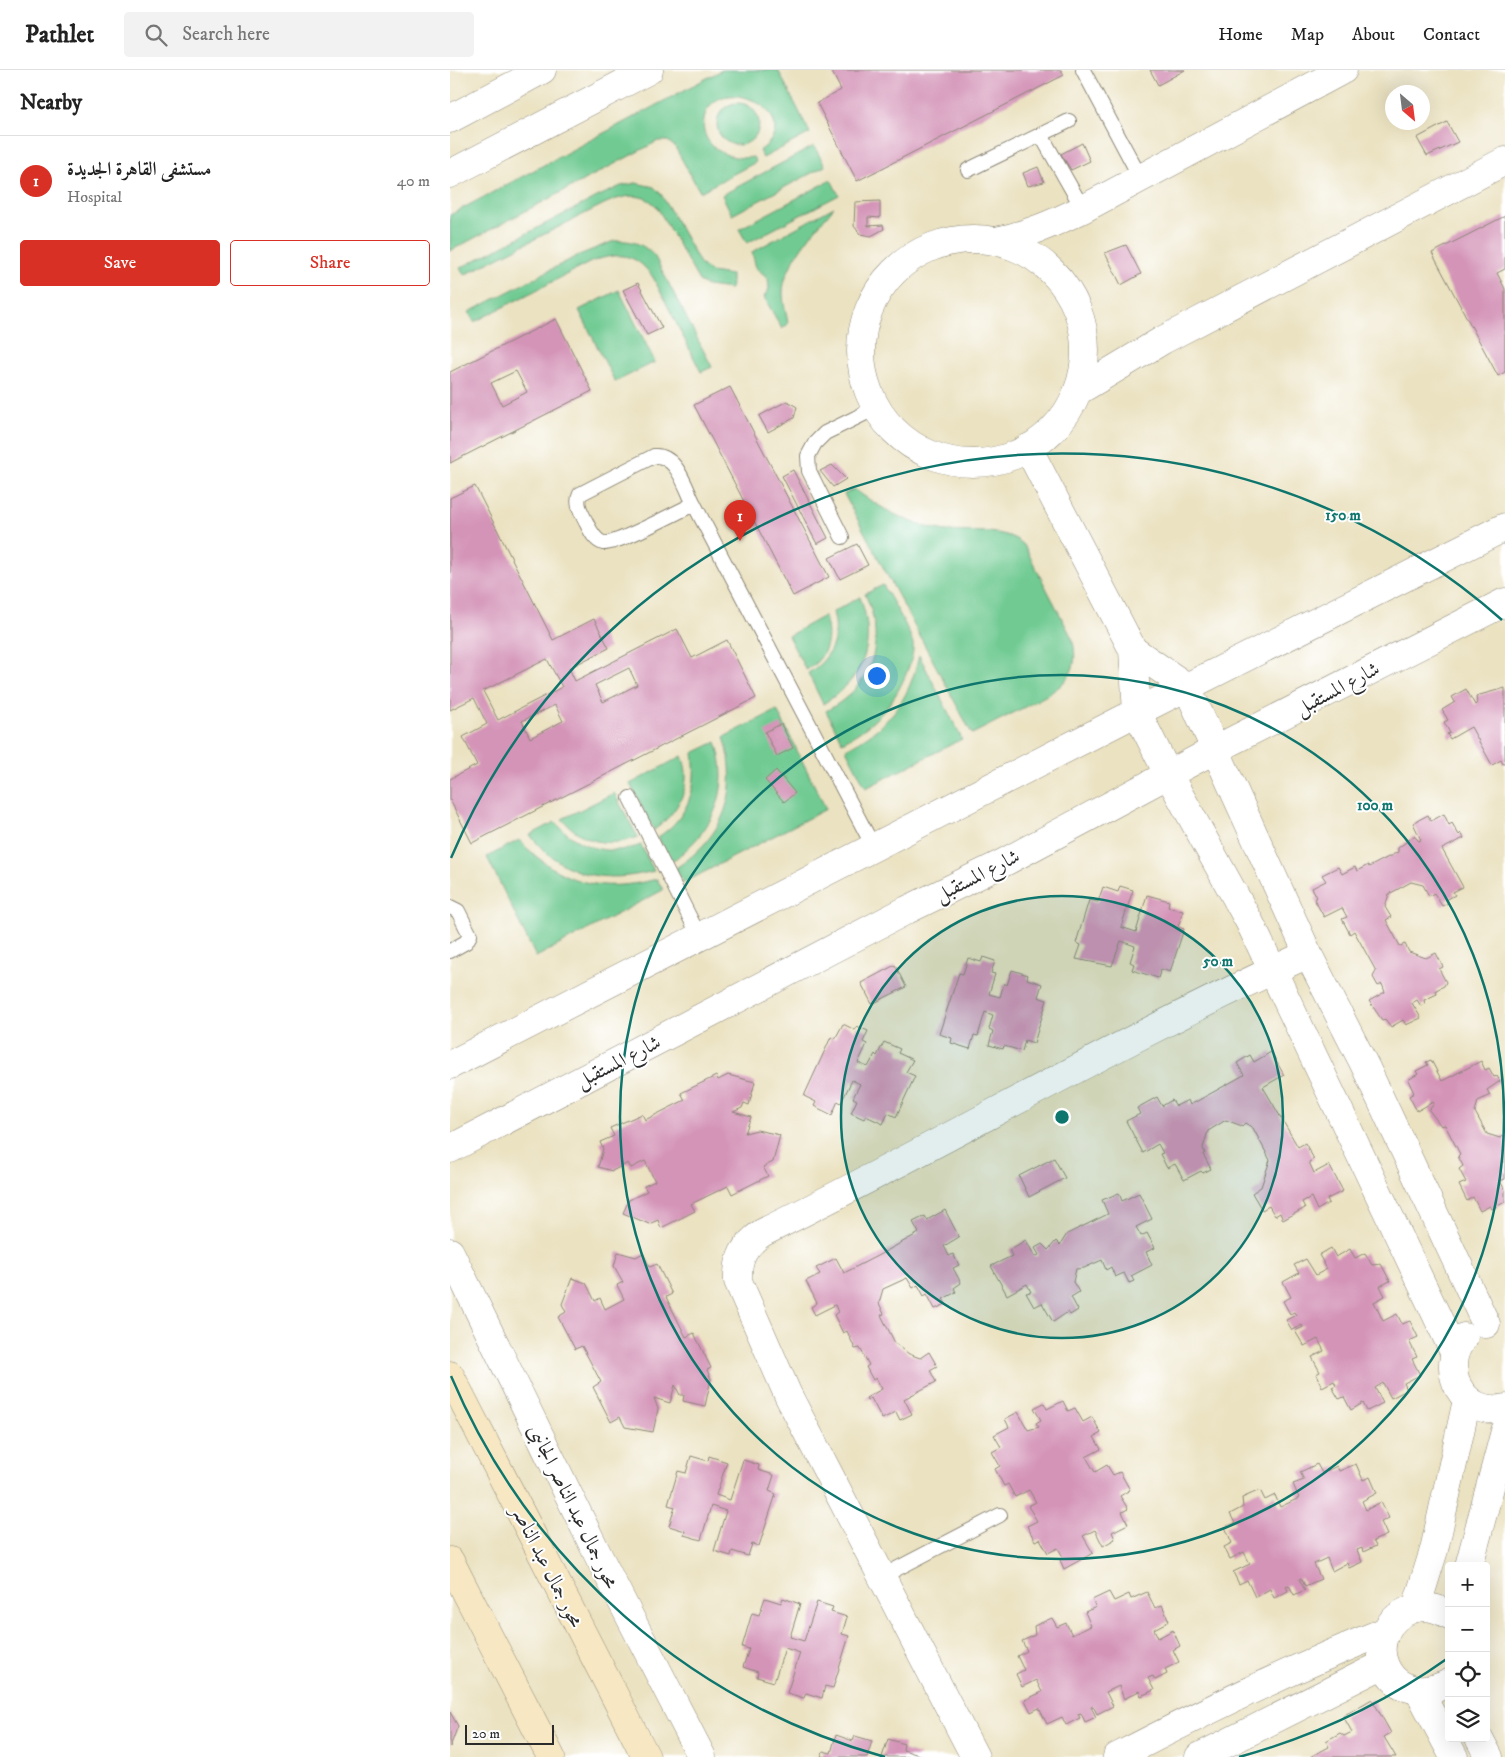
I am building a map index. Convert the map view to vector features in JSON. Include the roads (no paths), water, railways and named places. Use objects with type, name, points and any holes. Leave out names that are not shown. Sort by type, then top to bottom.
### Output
[{"type":"main road","name":"محور جمال عبد الناصر","points":[[450,1375],[646,1757]]},
{"type":"main road","points":[[450,1561],[552,1757]]},
{"type":"street","points":[[450,119],[542,70]]},
{"type":"street","points":[[450,174],[649,70]]},
{"type":"street","points":[[996,241],[1022,250],[1046,265],[1065,285],[1078,310],[1085,337],[1085,364],[1078,392],[1058,424],[1044,438],[1008,457],[988,462],[966,463],[945,460],[906,442],[890,428],[876,408],[863,373],[862,333],[876,295],[901,264],[936,245],[962,239],[996,241],[1018,237],[1083,210],[1330,73]]},
{"type":"street","points":[[1078,392],[1170,336],[1505,161]]},
{"type":"street","points":[[1028,448],[1132,650],[1137,712],[1168,774],[1250,924],[1454,1352]]},
{"type":"street","points":[[450,1065],[1137,712],[1505,527]]},
{"type":"street","name":"شارع المستقبل","points":[[450,1149],[907,910],[1000,864],[1216,748],[1505,602]]},
{"type":"street","points":[[1132,650],[1187,687],[1308,954],[1495,1324],[1466,1334],[1454,1352],[1452,1365],[1458,1390],[1467,1400],[1488,1409],[1505,1408]]},
{"type":"street","points":[[975,1757],[788,1395],[738,1281],[738,1267],[742,1253],[750,1241],[762,1233],[861,1185],[1116,1048],[1308,954]]},
{"type":"street","name":"محور جمال عبد الناصر الجانبى","points":[[450,1252],[594,1547],[702,1757]]},
{"type":"street","points":[[1416,1608],[1434,1550],[1467,1400]]},
{"type":"street","points":[[1470,1562],[1505,1431]]},
{"type":"street","points":[[1445,1613],[1438,1609],[1416,1608],[1404,1612],[1393,1620],[1386,1631],[1382,1653],[1384,1664],[1397,1683],[1419,1691],[1435,1690],[1445,1685]]},
{"type":"street","points":[[1116,1757],[1297,1667],[1386,1631]]},
{"type":"street","points":[[1199,1757],[1384,1664]]},
{"type":"street","points":[[1419,1691],[1454,1757]]},
{"type":"street","points":[[1481,1742],[1489,1757]]},
{"type":"lane","points":[[1083,70],[1141,179]]},
{"type":"lane","points":[[968,170],[1068,121]]},
{"type":"lane","points":[[1041,135],[1083,210]]},
{"type":"lane","points":[[842,537],[809,471],[808,456],[814,443],[825,433],[876,408]]},
{"type":"lane","points":[[694,504],[608,544],[594,536],[577,500],[582,492],[641,462],[659,455],[672,462],[694,504],[874,848]]},
{"type":"lane","points":[[630,798],[699,936]]},
{"type":"lane","points":[[450,907],[458,911],[470,935],[466,942],[450,951]]},
{"type":"lane","points":[[881,1577],[1000,1515]]},
{"type":"place","name":"مستشفى القاهرة الجديدة","points":[[740,541]]}]
